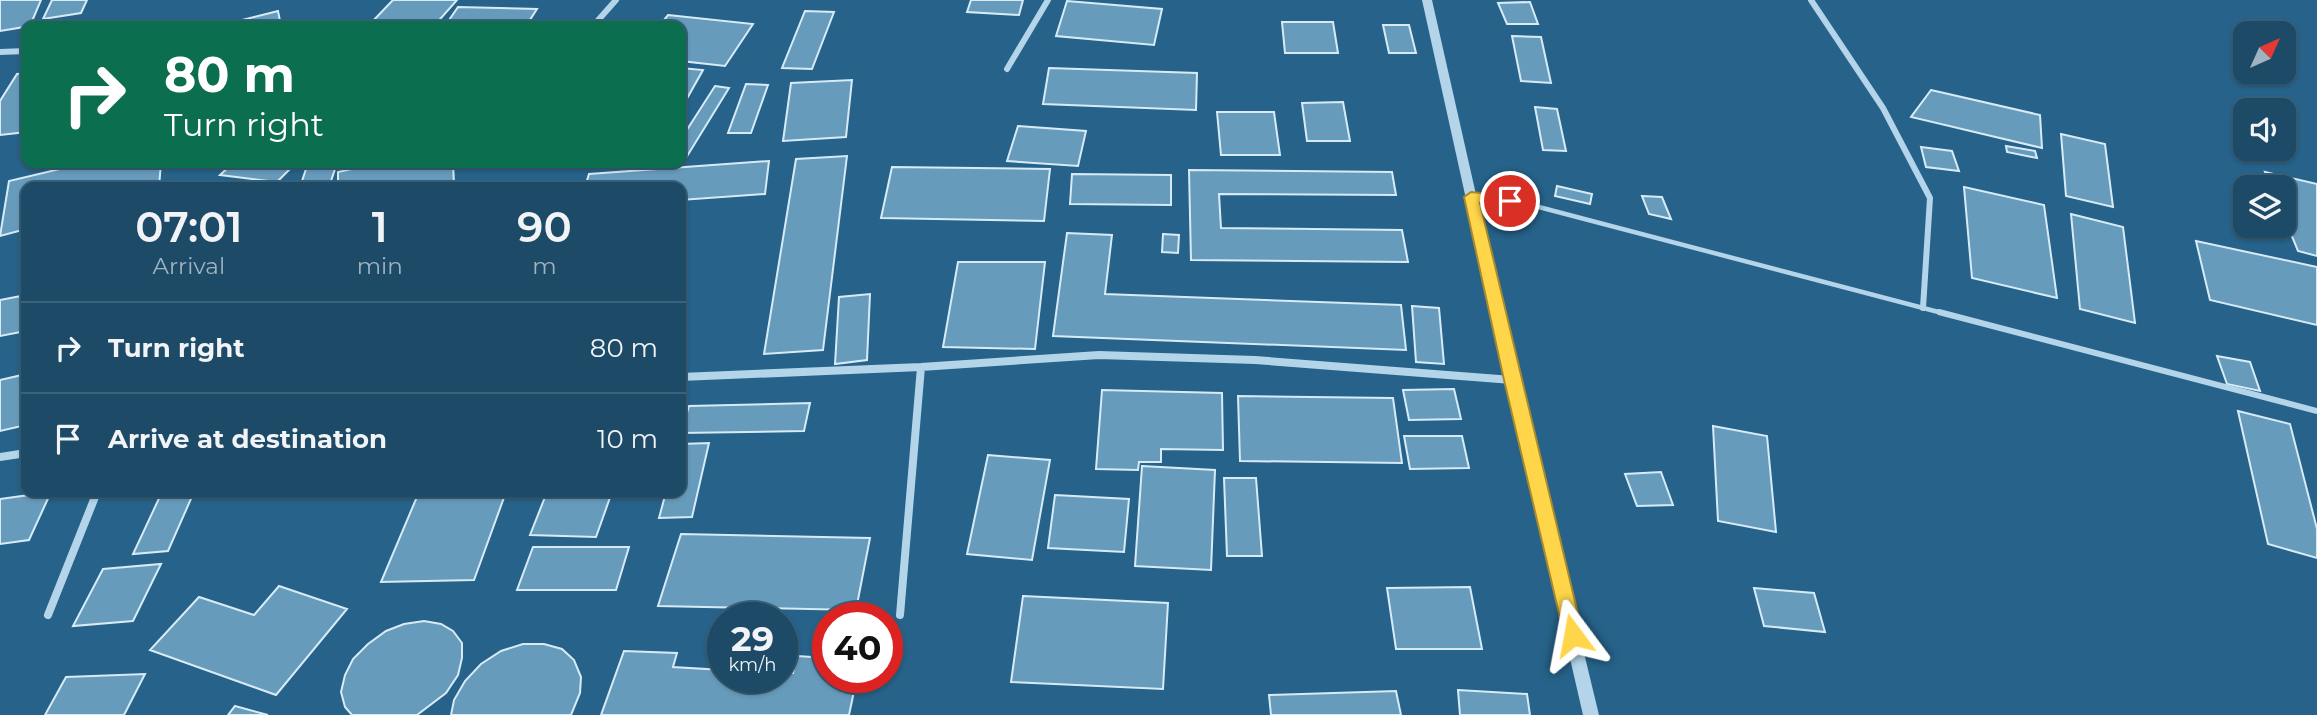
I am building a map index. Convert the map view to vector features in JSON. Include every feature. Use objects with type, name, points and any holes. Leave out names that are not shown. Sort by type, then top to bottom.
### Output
[{"type":"street","points":[[598,21],[617,0]]},
{"type":"street","points":[[1007,69],[1048,0]]},
{"type":"street","points":[[1427,0],[1512,380],[1591,715]]},
{"type":"street","points":[[1811,0],[1883,108],[1930,198],[1923,308]]},
{"type":"street","points":[[0,52],[21,51]]},
{"type":"street","points":[[686,377],[921,367],[1099,355],[1255,360],[1512,380]]},
{"type":"street","points":[[901,602],[921,367]]},
{"type":"street","points":[[0,457],[21,454]]},
{"type":"street","points":[[48,615],[95,497]]},
{"type":"lane","points":[[1471,197],[1535,206],[2317,411]]},
{"type":"building","points":[[0,0],[41,0],[32,21],[21,21],[21,28],[0,31]]},
{"type":"building","points":[[52,0],[87,0],[81,13],[43,19]]},
{"type":"building","points":[[393,0],[457,0],[438,21],[373,21]]},
{"type":"building","points":[[971,0],[1023,0],[1019,15],[967,12]]},
{"type":"building","points":[[1067,1],[1162,9],[1154,45],[1056,36]]},
{"type":"building","points":[[1530,2],[1538,24],[1507,24],[1498,3]]},
{"type":"building","points":[[458,7],[537,9],[529,21],[448,21]]},
{"type":"building","points":[[278,11],[280,21],[238,21]]},
{"type":"building","points":[[805,11],[834,12],[812,69],[782,68]]},
{"type":"building","points":[[668,15],[753,24],[725,66],[686,62],[686,21],[663,21]]},
{"type":"building","points":[[1282,22],[1333,22],[1338,53],[1285,53]]},
{"type":"building","points":[[1383,25],[1409,25],[1416,53],[1389,53]]},
{"type":"building","points":[[1512,36],[1541,37],[1551,83],[1521,81]]},
{"type":"building","points":[[686,68],[703,70],[686,100]]},
{"type":"building","points":[[1049,68],[1197,73],[1196,110],[1043,104]]},
{"type":"building","points":[[17,74],[21,74],[21,133],[0,135],[0,101]]},
{"type":"building","points":[[852,80],[846,137],[783,141],[791,83]]},
{"type":"building","points":[[746,84],[768,85],[751,133],[728,133]]},
{"type":"building","points":[[715,86],[729,88],[686,158],[686,131]]},
{"type":"building","points":[[1931,90],[2040,115],[2042,148],[1911,117]]},
{"type":"building","points":[[1343,102],[1350,141],[1307,141],[1302,103]]},
{"type":"building","points":[[1535,107],[1557,109],[1566,151],[1543,150]]},
{"type":"building","points":[[1217,112],[1274,112],[1280,155],[1221,155]]},
{"type":"building","points":[[1018,126],[1086,131],[1078,166],[1007,161]]},
{"type":"building","points":[[2061,134],[2105,144],[2113,207],[2066,196]]},
{"type":"building","points":[[2006,146],[2035,151],[2037,158],[2007,152]]},
{"type":"building","points":[[1921,147],[1952,151],[1959,171],[1926,167]]},
{"type":"building","points":[[847,156],[823,350],[764,354],[796,159]]},
{"type":"building","points":[[769,161],[765,194],[686,200],[686,182],[587,182],[589,174]]},
{"type":"building","points":[[892,167],[1050,169],[1044,221],[881,218]]},
{"type":"building","points":[[64,168],[161,168],[159,182],[21,182],[21,230],[0,236],[9,181]]},
{"type":"building","points":[[228,168],[291,168],[277,182],[220,175]]},
{"type":"building","points":[[306,168],[335,168],[331,182],[302,182]]},
{"type":"building","points":[[356,168],[453,168],[454,182],[338,182],[338,172]]},
{"type":"building","points":[[1189,170],[1392,172],[1396,195],[1219,194],[1221,228],[1402,230],[1408,262],[1191,260]]},
{"type":"building","points":[[1072,174],[1171,175],[1171,205],[1070,204]]},
{"type":"building","points":[[2296,179],[2317,184],[2317,256],[2298,251],[2293,238],[2296,238]]},
{"type":"building","points":[[1557,186],[1592,194],[1590,204],[1555,196]]},
{"type":"building","points":[[1964,187],[2044,205],[2057,298],[1972,278]]},
{"type":"building","points":[[1642,196],[1662,197],[1671,219],[1649,214]]},
{"type":"building","points":[[2071,214],[2123,227],[2135,323],[2080,309]]},
{"type":"building","points":[[1067,233],[1112,235],[1105,294],[1401,305],[1406,350],[1053,336]]},
{"type":"building","points":[[1163,234],[1179,235],[1178,253],[1162,252]]},
{"type":"building","points":[[2196,241],[2317,267],[2317,325],[2210,300]]},
{"type":"building","points":[[958,262],[1045,262],[1035,349],[943,347]]},
{"type":"building","points":[[870,294],[867,360],[835,364],[839,297]]},
{"type":"building","points":[[21,296],[21,332],[0,336],[0,300]]},
{"type":"building","points":[[1412,306],[1439,308],[1444,364],[1416,362]]},
{"type":"building","points":[[2217,356],[2250,362],[2260,391],[2227,384]]},
{"type":"building","points":[[21,375],[21,426],[0,431],[0,380]]},
{"type":"building","points":[[1454,389],[1461,419],[1409,420],[1403,390]]},
{"type":"building","points":[[1102,390],[1222,393],[1223,450],[1161,449],[1161,462],[1139,462],[1138,470],[1096,469]]},
{"type":"building","points":[[1238,396],[1393,398],[1402,463],[1240,461]]},
{"type":"building","points":[[810,403],[804,431],[686,433],[689,406]]},
{"type":"building","points":[[2238,411],[2290,424],[2317,529],[2317,558],[2268,544]]},
{"type":"building","points":[[1713,426],[1767,436],[1776,532],[1718,521]]},
{"type":"building","points":[[1404,436],[1462,436],[1469,468],[1410,469]]},
{"type":"building","points":[[709,443],[692,517],[659,518],[665,497],[686,497],[686,444]]},
{"type":"building","points":[[988,455],[1050,460],[1032,560],[967,554]]},
{"type":"building","points":[[1142,466],[1215,470],[1211,570],[1135,566]]},
{"type":"building","points":[[1661,472],[1673,505],[1637,506],[1625,474]]},
{"type":"building","points":[[1224,478],[1256,478],[1262,556],[1227,556]]},
{"type":"building","points":[[1055,495],[1129,499],[1124,552],[1048,548]]},
{"type":"building","points":[[49,497],[29,540],[0,544],[0,499]]},
{"type":"building","points":[[160,497],[192,497],[168,551],[133,554]]},
{"type":"building","points":[[417,497],[504,497],[474,580],[381,582]]},
{"type":"building","points":[[545,497],[610,497],[596,537],[530,535]]},
{"type":"building","points":[[681,534],[870,538],[858,602],[812,602],[812,609],[798,609],[798,602],[707,602],[707,607],[658,606]]},
{"type":"building","points":[[533,547],[629,547],[616,590],[517,590]]},
{"type":"building","points":[[161,564],[133,621],[73,626],[103,569]]},
{"type":"building","points":[[279,586],[347,609],[276,695],[150,650],[199,597],[254,615]]},
{"type":"building","points":[[1470,587],[1482,649],[1396,649],[1387,588]]},
{"type":"building","points":[[1754,588],[1814,593],[1825,632],[1764,626]]},
{"type":"building","points":[[1023,596],[1168,603],[1163,689],[1011,682]]},
{"type":"building","points":[[424,621],[441,624],[453,631],[462,643],[458,675],[446,693],[417,715],[352,715],[345,707],[341,692],[353,659],[386,631],[404,624]]},
{"type":"building","points":[[523,644],[544,644],[562,649],[574,660],[581,677],[580,693],[571,715],[451,715],[454,700],[465,681],[481,664],[501,651]]},
{"type":"building","points":[[624,651],[677,653],[673,667],[707,669],[707,693],[798,693],[798,656],[812,657],[812,693],[854,693],[849,715],[601,715]]},
{"type":"building","points":[[145,674],[124,715],[45,715],[66,677]]},
{"type":"building","points":[[1458,690],[1527,694],[1530,715],[1460,715]]},
{"type":"building","points":[[1396,691],[1401,715],[1271,715],[1269,695]]},
{"type":"building","points":[[235,706],[268,715],[228,715]]},
{"type":"route","points":[[1510,201],[1471,197],[1573,635]]}]
